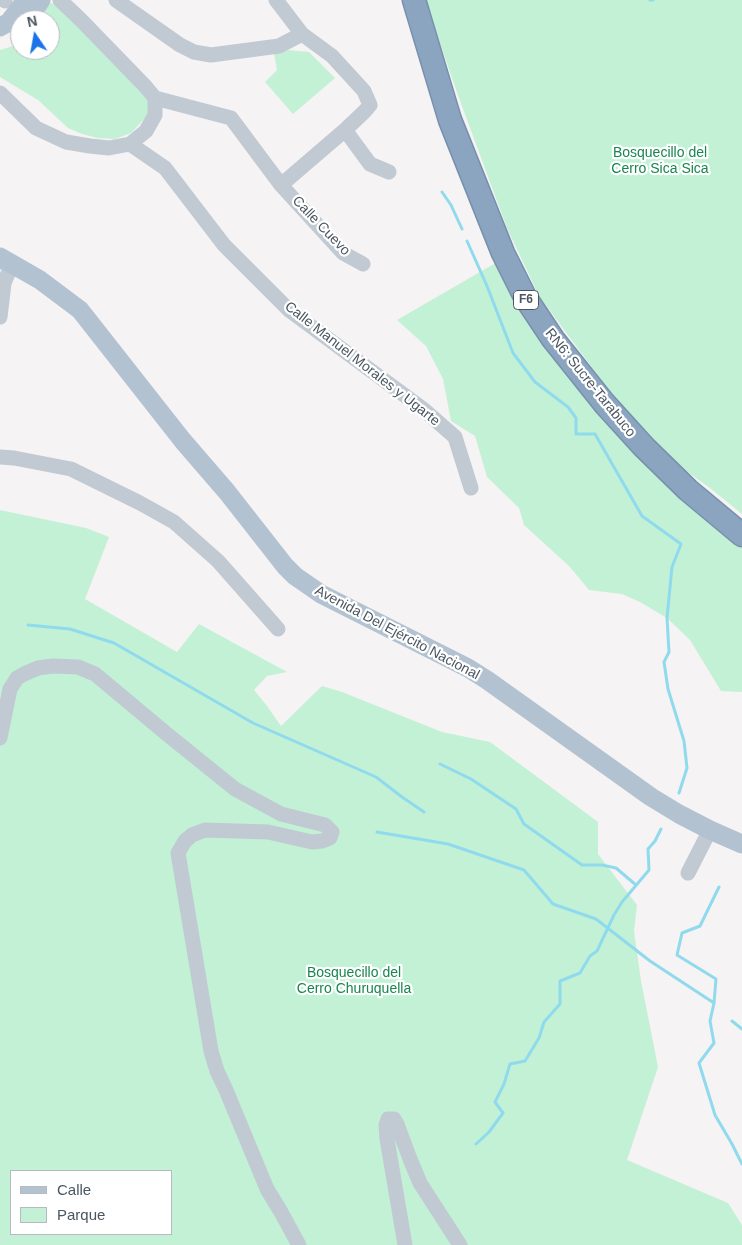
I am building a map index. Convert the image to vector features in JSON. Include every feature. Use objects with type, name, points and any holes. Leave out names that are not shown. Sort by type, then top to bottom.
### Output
[{"type":"highway","name":"RN6: Sucre-Tarabuco","points":[[414,0],[450,120],[503,253],[525,297],[553,339],[604,403],[644,447],[688,490],[742,535]]},
{"type":"main road","points":[[0,27],[9,22],[26,0]]},
{"type":"main road","name":"Avenida Del Ejército Nacional","points":[[4,261],[40,280],[80,310],[183,441],[227,492],[285,566],[296,576],[322,594],[468,668],[652,797],[679,814],[742,844]]},
{"type":"street","points":[[0,94],[36,128],[66,142],[109,148],[130,144],[146,131],[155,115],[155,98],[60,0]]},
{"type":"street","points":[[116,0],[180,45],[194,52],[211,55],[279,46],[302,34]]},
{"type":"street","points":[[276,0],[302,34],[332,56],[364,91],[370,105],[345,130],[281,185]]},
{"type":"street","name":"Calle Cuevo","points":[[155,98],[231,118],[281,185],[343,253],[363,264]]},
{"type":"street","points":[[345,130],[370,164],[389,172]]},
{"type":"street","name":"Calle Manuel Morales y Ugarte","points":[[130,144],[165,168],[224,245],[289,310],[423,408],[455,437],[471,488]]},
{"type":"street","points":[[0,318],[4,261]]},
{"type":"street","points":[[0,457],[72,469],[140,502],[174,522],[218,561],[278,629]]},
{"type":"street","points":[[0,738],[10,689],[17,678],[38,668],[53,666],[78,667],[95,674],[236,789],[281,814],[326,825],[332,832],[330,838],[312,842],[268,832],[205,830],[192,835],[185,841],[178,853],[211,1051],[217,1071],[266,1189],[299,1245]]},
{"type":"street","points":[[688,873],[710,830]]},
{"type":"street","points":[[406,1245],[387,1139],[386,1125],[388,1119],[394,1119],[397,1124],[406,1152],[420,1183],[460,1245]]},
{"type":"green space","name":"Bosquecillo del Cerro Sica Sica","points":[[425,0],[742,0],[742,514],[710,488],[662,454],[605,385],[539,296],[507,228]]},
{"type":"green space","points":[[50,3],[56,4],[151,101],[152,108],[131,133],[115,139],[98,138],[82,134],[68,128],[38,100],[0,77],[0,50],[10,47],[10,60],[60,60],[60,10],[46,10]]},
{"type":"green space","points":[[288,50],[309,52],[335,78],[293,114],[265,82],[277,70],[274,53]]},
{"type":"green space","points":[[499,261],[593,400],[643,463],[742,541],[742,692],[721,691],[690,640],[667,618],[622,594],[589,590],[569,566],[524,525],[519,508],[487,477],[475,436],[451,421],[443,379],[426,346],[397,320]]},
{"type":"green space","name":"Bosquecillo del Cerro Churuquella","points":[[0,510],[86,528],[109,537],[85,599],[177,652],[199,624],[287,672],[267,676],[254,690],[281,726],[322,686],[342,692],[442,732],[490,742],[598,822],[598,854],[637,905],[634,931],[641,981],[658,1067],[627,1160],[728,1203],[742,1225],[742,1245],[0,1245]]},
{"type":"waterway","points":[[442,192],[451,205],[462,229]]},
{"type":"waterway","points":[[467,241],[513,353],[535,382],[568,407],[576,418],[576,434],[595,434],[642,516],[681,544],[672,567],[667,618],[669,652],[664,662],[668,689],[684,741],[687,768],[679,793]]},
{"type":"waterway","points":[[28,625],[70,629],[114,643],[253,723],[376,777],[424,812]]},
{"type":"waterway","points":[[440,764],[471,779],[516,809],[524,824],[582,865],[602,865],[616,868],[636,885]]},
{"type":"waterway","points":[[476,1144],[489,1132],[503,1113],[495,1102],[504,1084],[510,1064],[525,1061],[539,1038],[544,1022],[560,1004],[560,981],[580,973],[590,956],[597,951],[622,902],[649,870],[648,849],[655,841],[661,829]]},
{"type":"waterway","points":[[377,832],[448,844],[524,870],[553,904],[596,919],[650,961],[714,1003]]},
{"type":"waterway","points":[[719,887],[700,926],[682,933],[677,955],[716,979],[710,1021],[714,1043],[699,1063],[715,1115],[742,1164]]},
{"type":"waterway","points":[[732,1021],[742,1029]]}]
